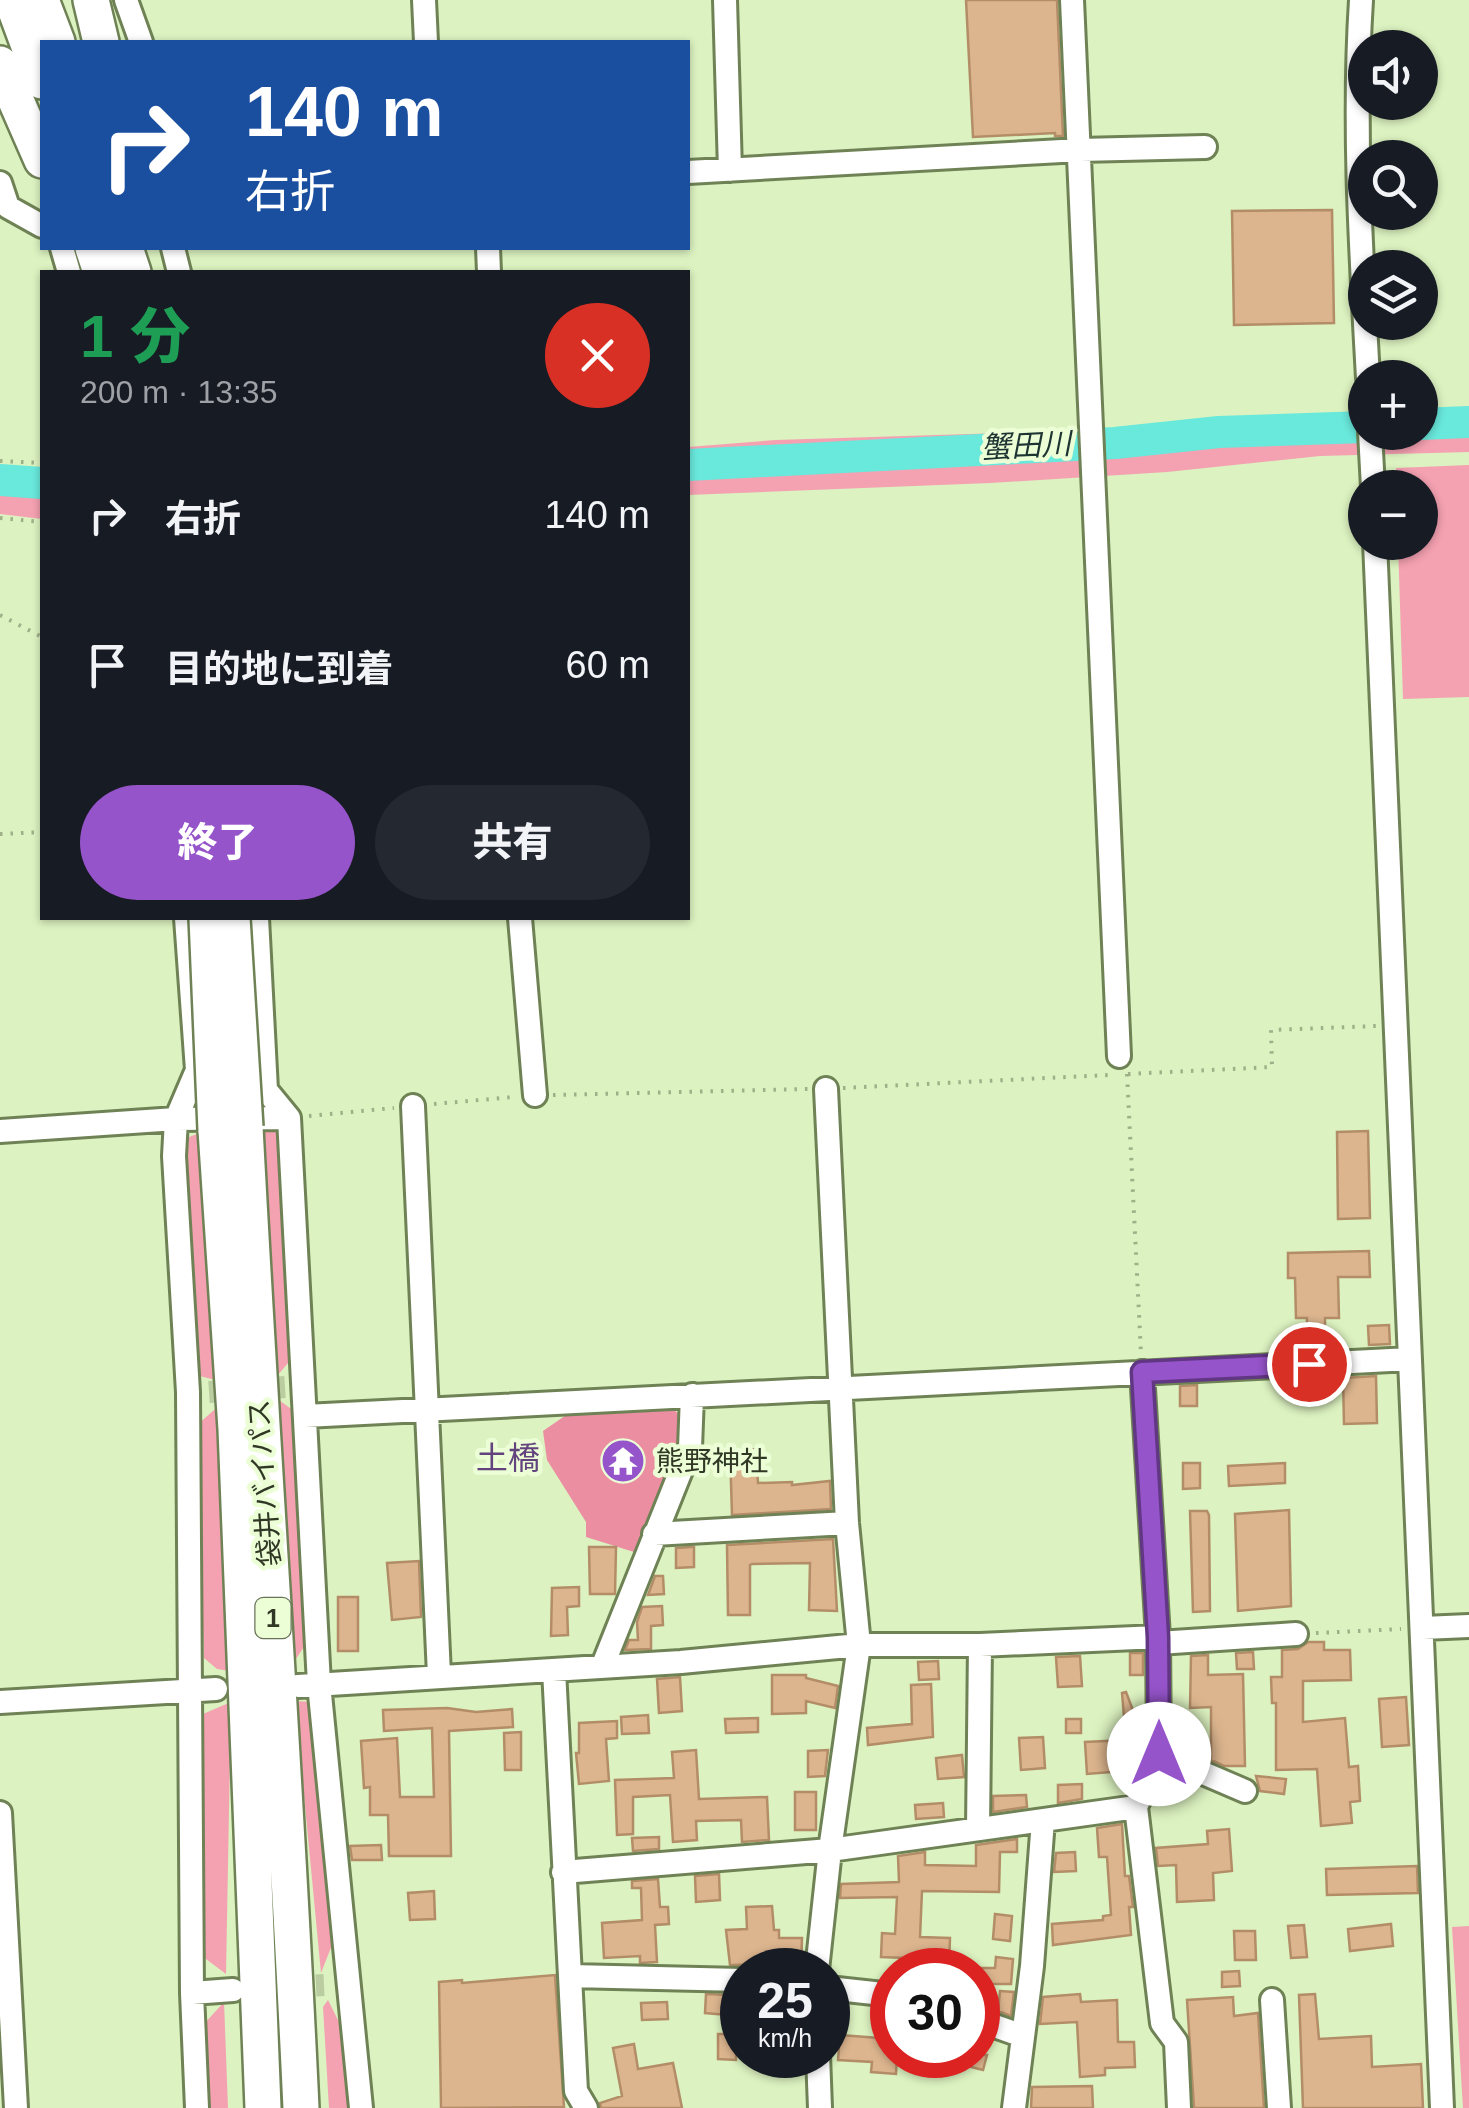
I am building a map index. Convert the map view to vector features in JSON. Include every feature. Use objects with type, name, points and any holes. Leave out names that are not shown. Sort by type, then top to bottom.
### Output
[{"type":"highway","points":[[12,0],[40,76]]},
{"type":"highway","points":[[40,0],[56,40]]},
{"type":"highway","points":[[91,0],[101,40]]},
{"type":"highway","points":[[0,64],[40,155]]},
{"type":"highway","name":"袋井バイパス","points":[[206,920],[260,1430],[290,1870],[300,2108]]},
{"type":"highway","name":"袋井バイパス","points":[[232,920],[230,1129],[236,1429],[263,2108]]},
{"type":"highway","points":[[290,1870],[311,1952],[316,2108]]},
{"type":"highway","points":[[245,2108],[239,1951],[253,1871]]},
{"type":"street","points":[[126,0],[140,40]]},
{"type":"street","points":[[424,0],[426,40]]},
{"type":"street","points":[[725,0],[730,170]]},
{"type":"street","points":[[1072,0],[1107,740],[1104,754],[1114,1065]]},
{"type":"street","points":[[1361,0],[1356,158],[1367,360]]},
{"type":"street","points":[[690,172],[1080,150],[1205,147]]},
{"type":"street","points":[[0,183],[8,207],[40,225]]},
{"type":"street","points":[[1376,560],[1442,2108]]},
{"type":"street","points":[[186,920],[197,1070],[176,1119],[174,1156],[198,1392],[191,1690],[192,1993],[197,2108]]},
{"type":"street","points":[[257,920],[266,1090],[289,1118],[294,1386],[305,1416],[309,1685],[348,1983],[360,2108]]},
{"type":"street","points":[[520,920],[535,1095]]},
{"type":"street","points":[[819,1948],[859,1645],[847,1523],[826,1089]]},
{"type":"street","points":[[413,1106],[440,1675]]},
{"type":"street","points":[[0,1131],[176,1119],[289,1118]]},
{"type":"street","points":[[305,1416],[1410,1359]]},
{"type":"street","points":[[1142,1372],[1158,1640],[1159,1754],[1136,1807],[1162,2023],[1176,2042],[1179,2108]]},
{"type":"street","points":[[602,1665],[690,1448],[692,1396]]},
{"type":"street","points":[[654,1534],[847,1523]]},
{"type":"street","points":[[1423,1628],[1469,1626]]},
{"type":"street","points":[[309,1685],[681,1662],[859,1645],[980,1645],[1296,1634]]},
{"type":"street","points":[[978,1829],[980,1645]]},
{"type":"street","points":[[554,1670],[576,2090],[586,2108]]},
{"type":"street","points":[[0,1702],[216,1689]]},
{"type":"street","points":[[1159,1754],[1246,1792]]},
{"type":"street","points":[[563,1872],[830,1850],[1136,1807]]},
{"type":"street","points":[[0,1813],[16,2108]]},
{"type":"street","points":[[1014,2108],[1043,1820]]},
{"type":"street","points":[[571,1976],[720,1979]]},
{"type":"street","points":[[324,1986],[348,1983]]},
{"type":"street","points":[[192,1993],[234,1990]]},
{"type":"street","points":[[1272,2000],[1280,2108]]},
{"type":"street","points":[[1000,2028],[1023,2036]]},
{"type":"street","points":[[819,2078],[820,2108]]},
{"type":"path","points":[[0,461],[40,463]]},
{"type":"path","points":[[0,518],[40,522]]},
{"type":"path","points":[[0,616],[40,636]]},
{"type":"path","points":[[0,834],[40,832]]},
{"type":"path","points":[[1142,1372],[1127,1074],[1272,1067],[1271,1030],[1396,1026]]},
{"type":"path","points":[[289,1118],[535,1095],[826,1089],[1114,1065]]},
{"type":"path","points":[[1296,1634],[1423,1628]]},
{"type":"shaded area","points":[[1469,411],[1469,452],[1320,456],[1167,472],[990,483],[690,495],[690,447],[776,440],[1348,418],[1348,450],[1438,450],[1438,413]]},
{"type":"shaded area","points":[[1469,465],[1469,697],[1403,699],[1399,560],[1438,560],[1438,470],[1396,468]]},
{"type":"shaded area","points":[[0,466],[40,468],[40,519],[0,514]]},
{"type":"shaded area","points":[[264,1120],[289,1124],[294,1356],[277,1376]]},
{"type":"shaded area","points":[[202,1132],[219,1381],[196,1375],[184,1139]]},
{"type":"shaded area","points":[[279,1400],[298,1414],[306,1644],[291,1666]]},
{"type":"shaded area","points":[[222,1403],[230,1671],[217,1669],[204,1658],[197,1425]]},
{"type":"shaded area","points":[[669,1406],[691,1424],[652,1529],[634,1552],[586,1537],[586,1522],[547,1460],[543,1431],[572,1411]]},
{"type":"shaded area","points":[[295,1701],[312,1702],[334,1940],[321,1973]]},
{"type":"shaded area","points":[[231,1702],[226,1974],[202,1956],[200,1742],[203,1714]]},
{"type":"shaded area","points":[[1469,1926],[1469,2108],[1463,2108],[1452,1927]]},
{"type":"shaded area","points":[[328,2000],[343,2030],[350,2108],[329,2108],[323,2007]]},
{"type":"shaded area","points":[[224,2002],[228,2108],[201,2108],[194,2035]]},
{"type":"building","points":[[966,0],[1057,0],[1063,136],[1055,133],[973,137]]},
{"type":"building","points":[[1332,210],[1334,323],[1234,325],[1232,211]]},
{"type":"building","points":[[1368,1131],[1370,1218],[1338,1219],[1337,1132]]},
{"type":"building","points":[[1369,1251],[1370,1277],[1338,1277],[1339,1318],[1325,1318],[1325,1348],[1306,1349],[1307,1318],[1296,1318],[1295,1278],[1288,1278],[1288,1253]]},
{"type":"building","points":[[1389,1325],[1390,1344],[1369,1345],[1368,1326]]},
{"type":"building","points":[[1376,1376],[1377,1423],[1344,1424],[1343,1378]]},
{"type":"building","points":[[1197,1385],[1197,1406],[1180,1406],[1180,1386]]},
{"type":"building","points":[[756,1449],[758,1483],[830,1481],[831,1509],[732,1515],[730,1451]]},
{"type":"building","points":[[1183,1463],[1200,1463],[1200,1488],[1183,1489]]},
{"type":"building","points":[[1285,1463],[1285,1483],[1229,1486],[1228,1466]]},
{"type":"building","points":[[1289,1510],[1291,1606],[1238,1611],[1235,1514]]},
{"type":"building","points":[[1190,1511],[1207,1511],[1209,1515],[1210,1611],[1193,1612]]},
{"type":"building","points":[[833,1539],[837,1611],[809,1610],[810,1563],[752,1564],[750,1615],[728,1615],[727,1545]]},
{"type":"building","points":[[589,1547],[616,1547],[615,1594],[590,1594]]},
{"type":"building","points":[[694,1547],[694,1567],[676,1568],[676,1548]]},
{"type":"building","points":[[419,1561],[421,1617],[392,1620],[387,1563]]},
{"type":"building","points":[[655,1576],[663,1576],[664,1594],[648,1595]]},
{"type":"building","points":[[579,1587],[579,1606],[567,1607],[568,1635],[551,1636],[552,1588]]},
{"type":"building","points":[[338,1597],[358,1597],[358,1651],[338,1651]]},
{"type":"building","points":[[662,1606],[663,1625],[651,1626],[651,1649],[625,1650],[629,1640],[638,1640],[637,1622],[642,1607]]},
{"type":"building","points":[[1308,1642],[1324,1642],[1324,1650],[1350,1650],[1351,1680],[1303,1681],[1303,1722],[1345,1718],[1349,1767],[1358,1766],[1360,1801],[1350,1802],[1352,1823],[1321,1826],[1317,1769],[1276,1770],[1276,1703],[1272,1703],[1271,1677],[1282,1677],[1282,1650],[1298,1649]]},
{"type":"building","points":[[1253,1652],[1254,1669],[1237,1669],[1236,1653]]},
{"type":"building","points":[[1130,1653],[1143,1653],[1143,1675],[1130,1675]]},
{"type":"building","points":[[1208,1655],[1208,1675],[1243,1674],[1245,1766],[1224,1766],[1211,1760],[1211,1707],[1190,1708],[1191,1656]]},
{"type":"building","points":[[1080,1656],[1082,1686],[1058,1687],[1056,1657]]},
{"type":"building","points":[[938,1661],[939,1679],[919,1680],[918,1662]]},
{"type":"building","points":[[772,1675],[806,1675],[838,1686],[835,1708],[806,1701],[806,1713],[772,1714]]},
{"type":"building","points":[[680,1677],[682,1711],[659,1713],[657,1679]]},
{"type":"building","points":[[931,1684],[933,1737],[868,1745],[867,1728],[912,1724],[911,1685]]},
{"type":"building","points":[[1126,1692],[1142,1734],[1142,1755],[1136,1770],[1087,1774],[1085,1742],[1126,1740],[1122,1693]]},
{"type":"building","points":[[1406,1697],[1409,1745],[1382,1747],[1379,1699]]},
{"type":"building","points":[[447,1708],[476,1712],[512,1709],[513,1727],[449,1731],[451,1856],[389,1856],[388,1815],[370,1815],[370,1787],[364,1788],[361,1741],[397,1738],[400,1797],[434,1797],[432,1728],[384,1731],[383,1710]]},
{"type":"building","points":[[648,1715],[649,1733],[622,1734],[621,1717]]},
{"type":"building","points":[[758,1718],[758,1732],[726,1733],[725,1719]]},
{"type":"building","points":[[1066,1719],[1081,1719],[1081,1733],[1066,1733]]},
{"type":"building","points":[[617,1721],[617,1738],[606,1739],[609,1781],[579,1784],[579,1723]]},
{"type":"building","points":[[521,1732],[521,1770],[505,1770],[504,1733]]},
{"type":"building","points":[[1043,1737],[1045,1768],[1021,1770],[1019,1738]]},
{"type":"building","points":[[696,1750],[699,1799],[767,1797],[769,1840],[742,1842],[741,1820],[696,1821],[697,1840],[673,1842],[670,1795],[633,1797],[633,1834],[617,1835],[615,1780],[674,1778],[672,1752]]},
{"type":"building","points":[[828,1750],[825,1776],[808,1777],[808,1751]]},
{"type":"building","points":[[962,1755],[964,1777],[938,1779],[936,1758]]},
{"type":"building","points":[[1256,1776],[1286,1779],[1284,1794],[1260,1791]]},
{"type":"building","points":[[1082,1784],[1082,1799],[1058,1803],[1058,1785]]},
{"type":"building","points":[[795,1792],[816,1792],[816,1830],[795,1830]]},
{"type":"building","points":[[1026,1795],[1027,1807],[993,1812],[993,1796]]},
{"type":"building","points":[[943,1803],[944,1817],[916,1819],[915,1805]]},
{"type":"building","points":[[1122,1824],[1125,1876],[1129,1876],[1133,1907],[1129,1907],[1131,1935],[1053,1945],[1052,1924],[1103,1920],[1103,1916],[1111,1915],[1107,1857],[1099,1857],[1097,1828]]},
{"type":"building","points":[[1229,1829],[1232,1871],[1213,1873],[1214,1900],[1177,1902],[1176,1865],[1158,1866],[1156,1848],[1208,1844],[1207,1831]]},
{"type":"building","points":[[659,1837],[659,1849],[633,1851],[632,1838]]},
{"type":"building","points":[[1017,1839],[1017,1852],[1000,1852],[999,1892],[922,1891],[920,1937],[950,1938],[950,1948],[881,1948],[882,1933],[895,1934],[897,1897],[840,1898],[841,1884],[899,1882],[898,1856],[925,1852],[925,1865],[976,1866],[976,1845]]},
{"type":"building","points":[[381,1845],[382,1860],[352,1860],[350,1846]]},
{"type":"building","points":[[1075,1852],[1076,1871],[1054,1872],[1056,1853]]},
{"type":"building","points":[[1417,1866],[1418,1893],[1327,1895],[1326,1869]]},
{"type":"building","points":[[719,1874],[720,1900],[696,1902],[695,1876]]},
{"type":"building","points":[[658,1879],[660,1907],[668,1907],[669,1924],[655,1925],[657,1962],[640,1963],[640,1956],[604,1958],[602,1923],[642,1920],[641,1888],[632,1888],[632,1881]]},
{"type":"building","points":[[434,1891],[435,1919],[410,1920],[408,1893]]},
{"type":"building","points":[[772,1906],[774,1930],[779,1930],[779,1938],[802,1938],[802,1948],[728,1948],[726,1930],[747,1929],[746,1907]]},
{"type":"building","points":[[995,1914],[1012,1916],[1010,1941],[993,1939]]},
{"type":"building","points":[[1391,1924],[1393,1946],[1350,1951],[1348,1929]]},
{"type":"building","points":[[1304,1925],[1307,1957],[1291,1958],[1288,1926]]},
{"type":"building","points":[[1234,1931],[1255,1931],[1256,1960],[1235,1960]]},
{"type":"building","points":[[1000,1957],[1013,1959],[1011,1984],[1000,1984]]},
{"type":"building","points":[[1239,1971],[1240,1986],[1222,1987],[1222,1972]]},
{"type":"building","points":[[555,1975],[564,2107],[441,2108],[439,1982]]},
{"type":"building","points":[[1000,1991],[1014,1992],[1011,2016],[1000,2012]]},
{"type":"building","points":[[706,1994],[720,1995],[720,2014],[705,2013]]},
{"type":"building","points":[[1080,1994],[1081,2002],[1117,2000],[1118,2042],[1134,2042],[1135,2067],[1105,2068],[1105,2075],[1080,2077],[1077,2022],[1040,2024],[1043,1997]]},
{"type":"building","points":[[1315,1994],[1319,2039],[1371,2036],[1372,2067],[1421,2064],[1423,2108],[1303,2108],[1299,1995]]},
{"type":"building","points":[[1233,1997],[1234,2016],[1258,2013],[1264,2108],[1194,2108],[1187,2000]]},
{"type":"building","points":[[667,2002],[668,2019],[642,2020],[641,2003]]},
{"type":"building","points":[[850,2036],[870,2037],[870,2062],[850,2061]]},
{"type":"building","points":[[634,2044],[638,2069],[673,2063],[682,2108],[601,2108],[600,2103],[622,2096],[613,2048]]},
{"type":"building","points":[[1092,2086],[1093,2108],[1031,2108],[1032,2087]]},
{"type":"waterway","name":"蟹田川","points":[[1438,423],[1469,422]]},
{"type":"waterway","name":"蟹田川","points":[[690,465],[1348,428]]},
{"type":"waterway","name":"蟹田川","points":[[0,480],[40,483]]},
{"type":"tunnel","points":[[209,1392],[285,1387]]},
{"type":"tunnel","points":[[283,1987],[324,1985]]},
{"type":"place","name":"熊野神社","points":[[623,1461]]},
{"type":"district","name":"土橋","points":[[508,1458]]},
{"type":"route","points":[[1159,1754],[1158,1637],[1142,1372],[1309,1364]]}]
